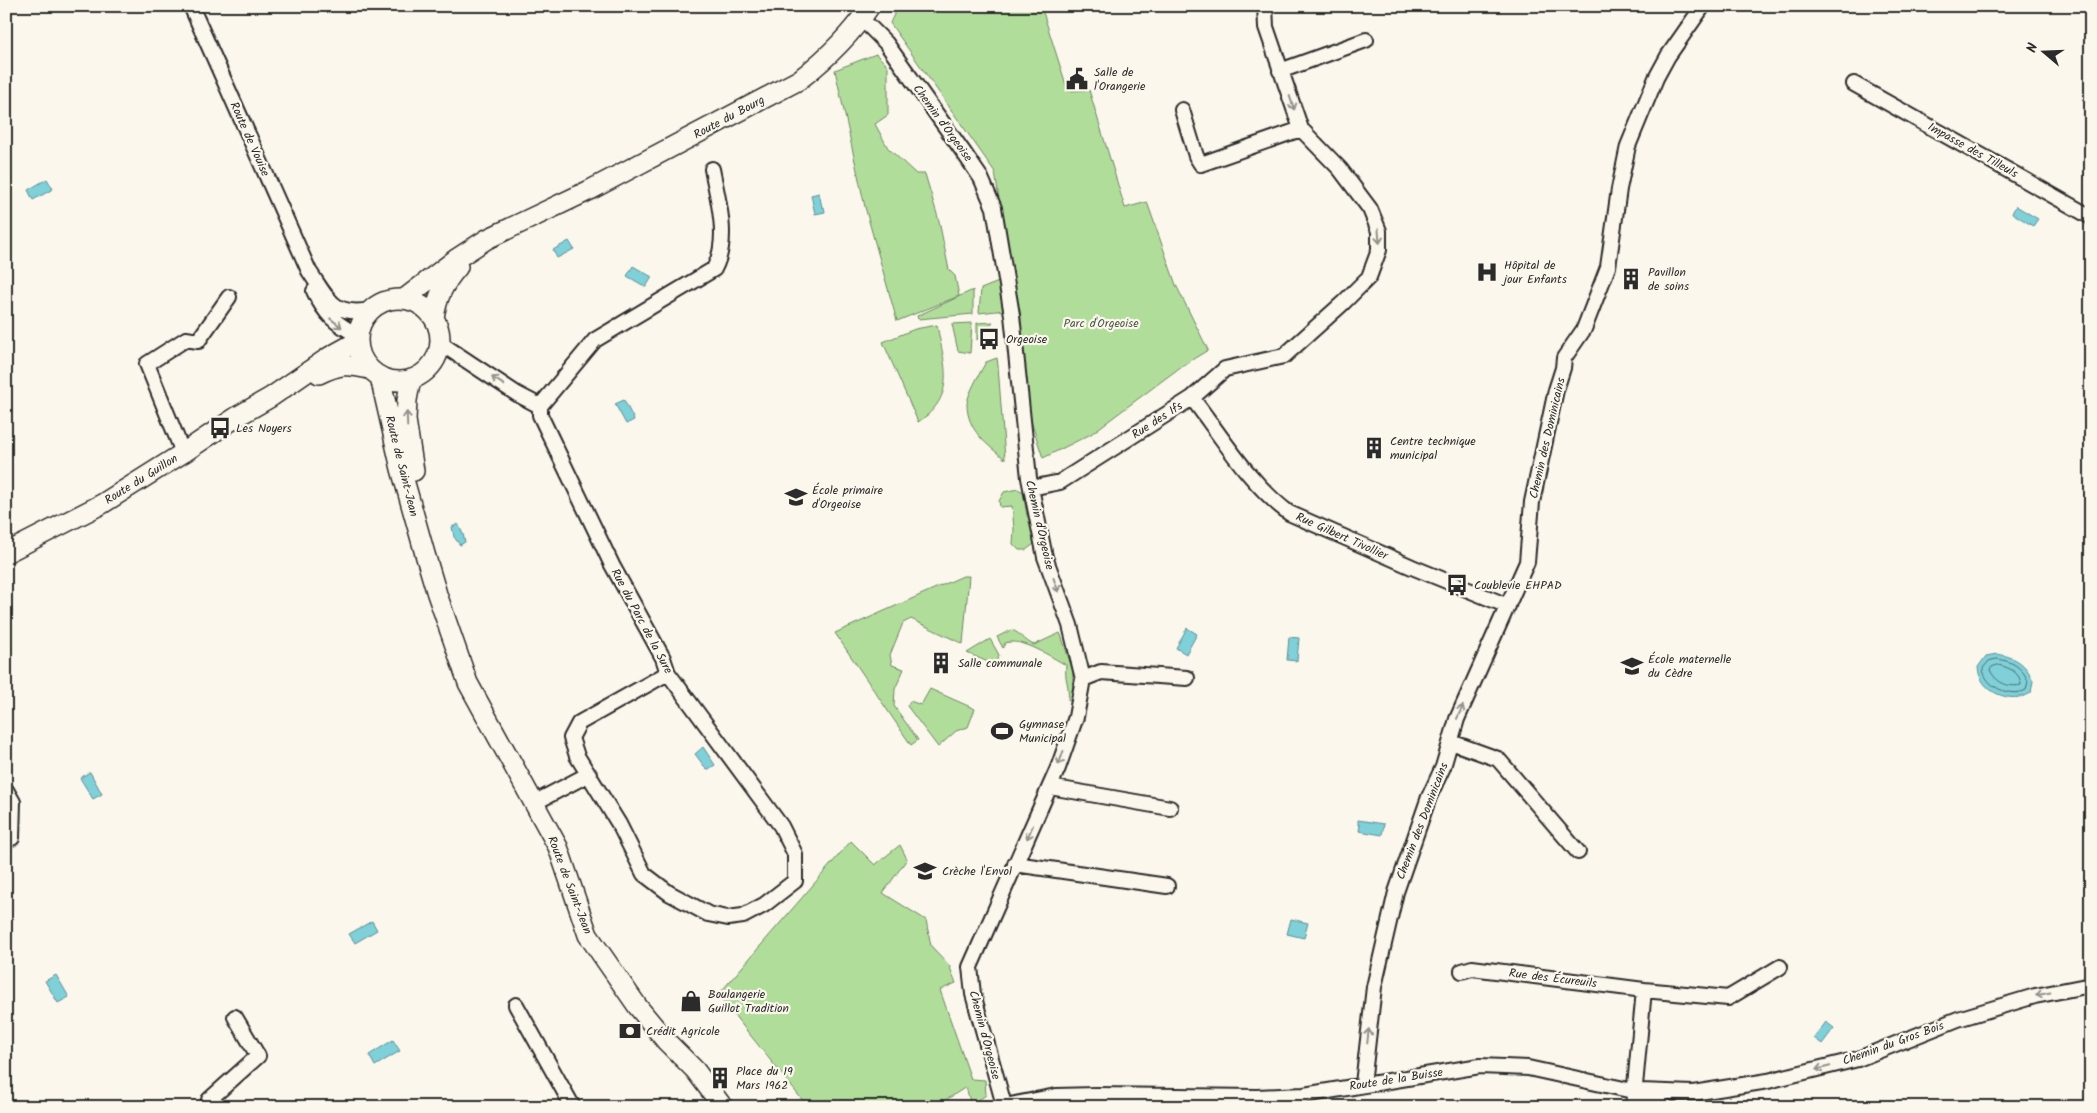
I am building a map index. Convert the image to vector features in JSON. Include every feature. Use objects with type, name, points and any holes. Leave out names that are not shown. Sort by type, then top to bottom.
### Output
[{"type":"main road","name":"Route du Bourg","points":[[434,318],[436,304],[443,285],[460,265],[489,243],[799,80],[827,57],[866,13]]},
{"type":"main road","name":"Route du Bourg","points":[[404,299],[456,259],[487,239],[568,200]]},
{"type":"main road","points":[[404,299],[416,302],[434,318],[439,330],[440,343],[437,355],[431,366],[422,374],[412,379],[396,381],[375,373],[361,356],[358,338],[362,321],[371,310],[386,301],[404,299]]},
{"type":"main road","name":"Route du Guillon","points":[[271,397],[358,338]]},
{"type":"main road","name":"Route du Guillon","points":[[6,553],[102,504],[238,416],[271,397],[334,367],[346,364],[375,373]]},
{"type":"main road","name":"Route de Saint-Jean","points":[[375,373],[425,554],[468,683],[558,847],[588,935],[638,1007],[666,1041],[696,1070],[723,1107]]},
{"type":"main road","name":"Route de Saint-Jean","points":[[412,379],[407,400],[406,420],[425,554]]},
{"type":"street","name":"Route de Vouise","points":[[191,6],[310,271],[330,300],[340,309],[356,312],[371,310]]},
{"type":"street","points":[[1182,110],[1196,156],[1201,164],[1301,129],[1266,27],[1265,6]]},
{"type":"street","name":"Chemin des Dominicains","points":[[1363,1084],[1374,987],[1387,926],[1412,841],[1443,767],[1457,720],[1527,562],[1532,502],[1564,358],[1584,329],[1608,267],[1618,189],[1628,146],[1656,78],[1668,56],[1703,6]]},
{"type":"street","name":"Chemin d'Orgeoise","points":[[866,13],[869,26],[886,43],[981,178],[994,208],[1012,315],[1031,488],[1045,557],[1070,625],[1083,679],[1076,717],[1050,787],[970,967],[972,994],[1002,1106]]},
{"type":"street","points":[[1280,71],[1366,40]]},
{"type":"street","name":"Impasse des Tilleuls","points":[[1854,84],[2091,217]]},
{"type":"street","name":"Rue des Ifs","points":[[1031,488],[1060,482],[1192,398],[1226,369],[1284,356],[1369,277],[1379,250],[1379,231],[1370,209],[1340,169],[1301,129]]},
{"type":"street","points":[[440,343],[517,394],[540,406],[595,340],[714,269],[720,258],[722,220],[712,169]]},
{"type":"street","name":"Route de Vouise","points":[[310,271],[313,290],[329,317],[358,338]]},
{"type":"street","points":[[183,453],[147,364],[186,339],[198,341],[229,298]]},
{"type":"street","name":"Rue Gilbert Tivollier","points":[[1192,398],[1247,472],[1271,500],[1288,513],[1508,606]]},
{"type":"street","name":"Rue du Parc de la Sure","points":[[540,406],[540,415],[566,472],[612,565],[663,658],[668,673],[781,826],[795,854],[795,881],[764,905],[743,916],[728,918],[708,914],[669,893],[644,874],[619,824],[589,774]]},
{"type":"street","points":[[1083,679],[1101,672],[1187,678]]},
{"type":"street","points":[[534,803],[589,774],[577,756],[571,738],[579,723],[668,673]]},
{"type":"street","points":[[1451,742],[1498,759],[1578,852]]},
{"type":"street","points":[[1050,787],[1170,808]]},
{"type":"street","points":[[6,790],[13,802],[12,838]]},
{"type":"street","points":[[1016,864],[1168,886]]},
{"type":"street","name":"Rue des Écureuils","points":[[1462,971],[1472,968],[1644,990],[1728,998],[1780,967]]},
{"type":"street","name":"Chemin du Gros Bois","points":[[1633,1091],[1693,1093],[1768,1081],[1858,1059],[1958,1018],[2018,1001],[2091,985]]},
{"type":"street","points":[[1633,1107],[1644,990]]},
{"type":"street","points":[[516,1005],[573,1107]]},
{"type":"street","points":[[213,1107],[209,1100],[258,1056],[235,1017]]},
{"type":"street","name":"Route de la Buisse","points":[[1002,1106],[1056,1096],[1257,1097],[1304,1095],[1480,1066],[1528,1068],[1633,1091],[1667,1107]]},
{"type":"green space","name":"Parc d'Orgeoise","points":[[898,6],[1041,6],[1068,91],[1089,90],[1125,208],[1147,202],[1176,285],[1208,350],[1182,366],[1091,434],[1043,458],[1031,421],[995,172],[890,23]]},
{"type":"green space","points":[[876,54],[888,66],[888,115],[875,124],[888,148],[916,174],[925,174],[939,221],[949,270],[955,276],[959,296],[897,321],[865,207],[835,70]]},
{"type":"green space","points":[[1001,281],[1005,310],[979,313],[981,289]]},
{"type":"green space","points":[[973,290],[973,314],[918,319],[917,316]]},
{"type":"green space","points":[[993,322],[977,340],[977,323]]},
{"type":"green space","points":[[972,323],[970,353],[958,351],[952,324]]},
{"type":"green space","points":[[937,325],[945,366],[943,390],[939,401],[931,412],[918,422],[883,342],[915,329]]},
{"type":"green space","points":[[997,358],[1005,459],[991,448],[974,429],[970,422],[967,404],[972,389],[986,362]]},
{"type":"green space","points":[[1018,489],[1023,492],[1027,516],[1032,520],[1034,530],[1032,534],[1034,544],[1026,550],[1019,550],[1013,544],[1012,506],[1000,507],[999,501],[1004,492]]},
{"type":"green space","points":[[963,576],[969,576],[963,644],[911,619],[903,623],[890,655],[892,665],[904,669],[895,689],[894,706],[918,740],[911,745],[835,633]]},
{"type":"green space","points":[[1011,630],[1034,645],[1060,633],[1073,671],[1072,702],[1068,700],[1066,665],[1028,645],[1012,642],[1005,643],[1003,648],[997,637]]},
{"type":"green space","points":[[990,639],[999,655],[995,665],[967,653]]},
{"type":"green space","points":[[930,689],[975,709],[968,727],[956,731],[938,747],[907,706],[910,701],[921,705]]},
{"type":"green space","points":[[851,841],[875,865],[900,845],[907,859],[883,893],[926,920],[931,946],[949,965],[956,983],[940,990],[971,1079],[985,1080],[986,1095],[971,1105],[966,1087],[935,1107],[808,1107],[718,995]]},
{"type":"water","points":[[47,179],[53,189],[33,200],[28,190]]},
{"type":"water","points":[[819,193],[825,212],[815,214],[811,195]]},
{"type":"water","points":[[2016,206],[2038,219],[2033,226],[2012,213]]},
{"type":"water","points":[[569,241],[574,249],[557,258],[553,250]]},
{"type":"water","points":[[633,266],[652,277],[646,287],[627,276]]},
{"type":"water","points":[[624,400],[634,420],[626,424],[615,404]]},
{"type":"water","points":[[458,524],[465,542],[460,545],[454,537],[452,527]]},
{"type":"water","points":[[1187,628],[1197,634],[1186,654],[1176,648]]},
{"type":"water","points":[[1289,637],[1299,638],[1297,661],[1287,660]]},
{"type":"water","points":[[1997,654],[2014,659],[2023,665],[2033,681],[2031,693],[2014,698],[2006,697],[1997,694],[1984,683],[1978,667],[1986,656]]},
{"type":"water","points":[[703,747],[715,765],[707,770],[695,754]]},
{"type":"water","points":[[90,772],[102,794],[93,799],[80,778]]},
{"type":"water","points":[[1358,820],[1384,824],[1382,835],[1359,831],[1360,825],[1358,825]]},
{"type":"water","points":[[1291,919],[1308,923],[1304,938],[1287,934]]},
{"type":"water","points":[[372,921],[377,930],[355,943],[349,934]]},
{"type":"water","points":[[56,975],[69,997],[58,1003],[45,981]]},
{"type":"water","points":[[1826,1022],[1834,1028],[1822,1044],[1814,1038]]},
{"type":"water","points":[[393,1040],[400,1051],[375,1066],[369,1055]]},
{"type":"place","name":"Salle de l'Orangerie","points":[[1077,79]]},
{"type":"place","name":"Hôpital de jour Enfants","points":[[1487,272]]},
{"type":"place","name":"Pavillon de soins","points":[[1631,279]]},
{"type":"place","name":"Orgeoise","points":[[989,339]]},
{"type":"place","name":"Les Noyers","points":[[220,428]]},
{"type":"place","name":"Centre technique municipal","points":[[1374,448]]},
{"type":"place","name":"École primaire d'Orgeoise","points":[[796,497]]},
{"type":"place","name":"Coublevie EHPAD","points":[[1457,585]]},
{"type":"place","name":"Salle communale","points":[[941,663]]},
{"type":"place","name":"École maternelle du Cèdre","points":[[1632,666]]},
{"type":"place","name":"Gymnase Municipal","points":[[1002,731]]},
{"type":"place","name":"Crèche l'Envol","points":[[925,871]]},
{"type":"place","name":"Boulangerie Guillot Tradition","points":[[691,1001]]},
{"type":"place","name":"Crédit Agricole","points":[[630,1031]]},
{"type":"place","name":"Place du 19 Mars 1962","points":[[720,1078]]}]
